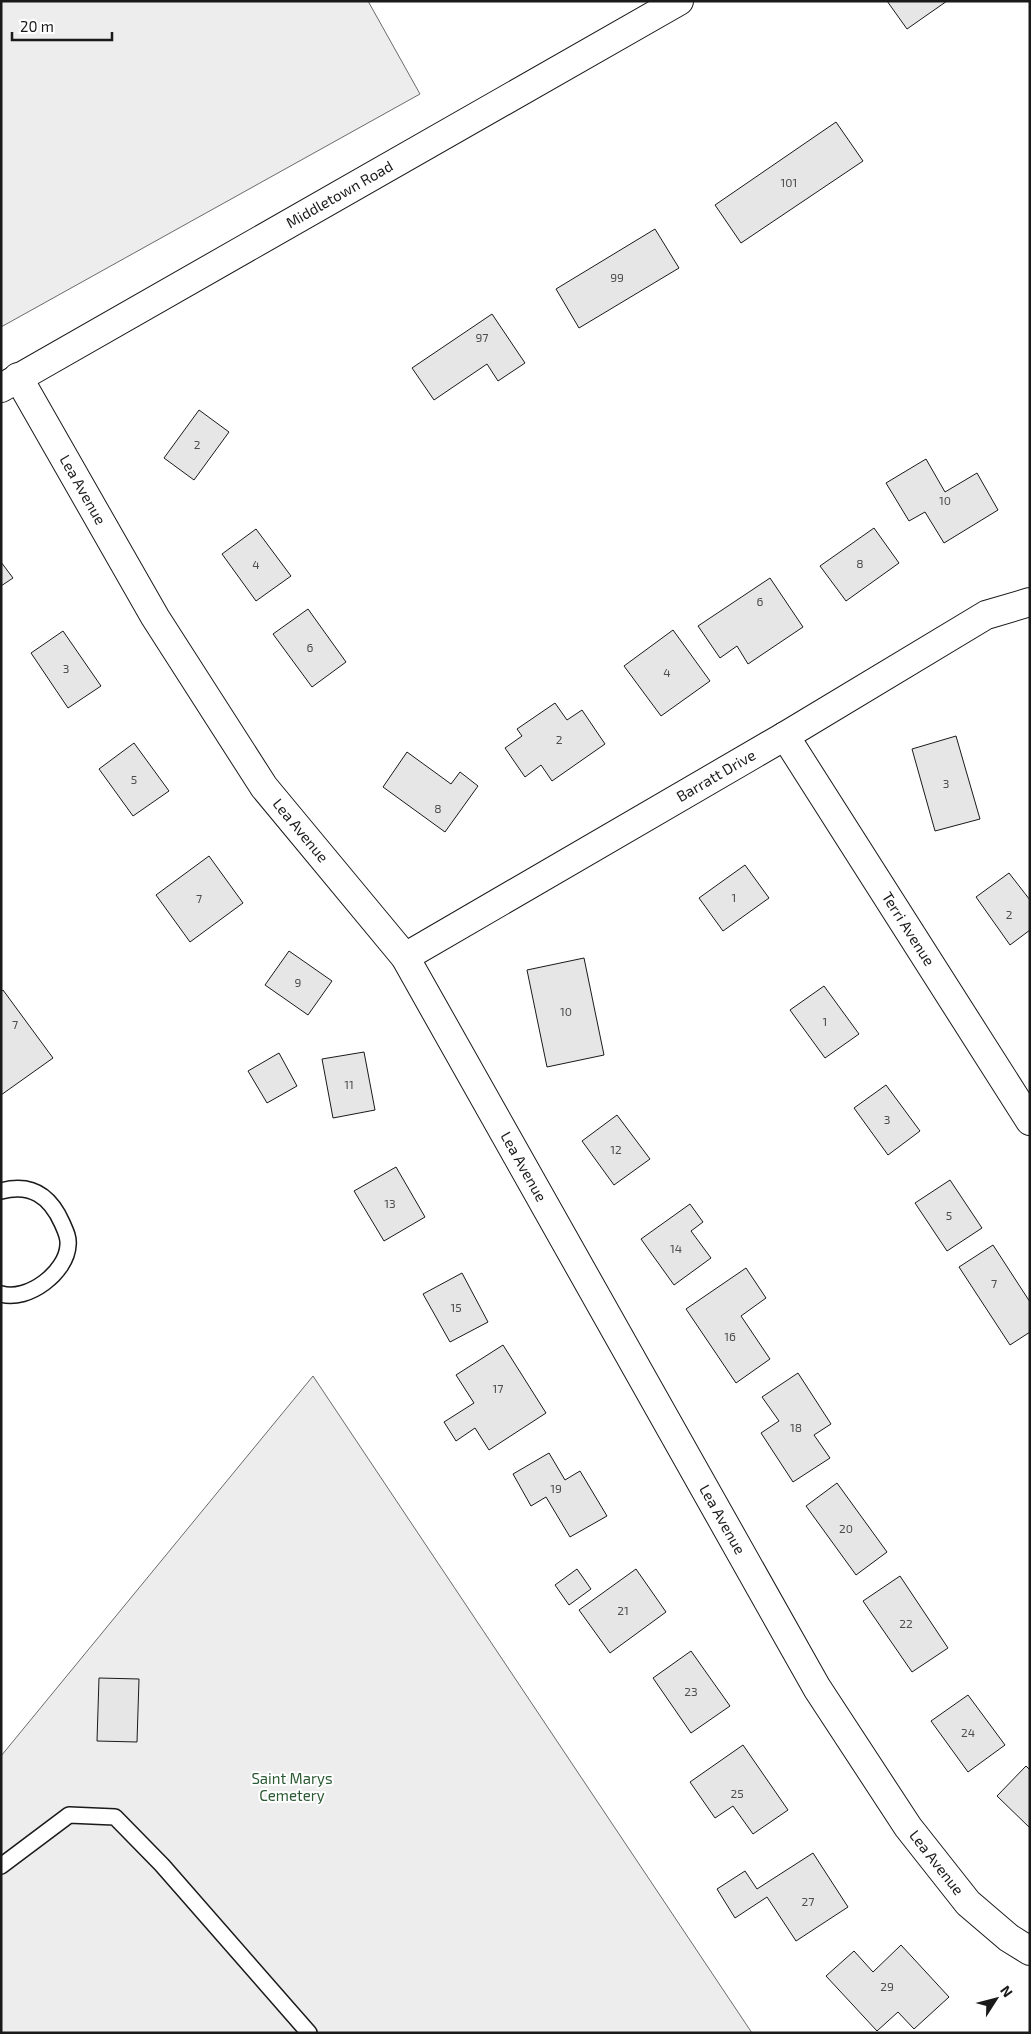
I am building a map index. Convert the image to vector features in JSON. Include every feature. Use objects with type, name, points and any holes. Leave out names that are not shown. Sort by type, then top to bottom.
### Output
[{"type":"street","name":"Middletown Road","points":[[9,382],[679,1]]},
{"type":"street","name":"Lea Avenue","points":[[9,382],[264,788],[405,957],[817,1688],[908,1827],[968,1903],[1009,1938],[1030,1951]]},
{"type":"street","name":"Barratt Drive","points":[[405,957],[785,736],[986,615],[1030,602]]},
{"type":"street","name":"Terri Avenue","points":[[785,736],[1030,1122]]},
{"type":"lane","points":[[1,1191],[22,1188],[37,1193],[48,1200],[67,1234],[68,1246],[65,1257],[53,1276],[37,1288],[20,1295],[8,1296],[1,1294]]},
{"type":"lane","points":[[1,1866],[69,1815],[115,1817],[162,1865],[308,2033]]},
{"type":"shaded area","points":[[1,1],[368,1],[420,94],[1,327]]},
{"type":"shaded area","name":"Saint Marys Cemetery","points":[[313,1376],[752,2033],[1,2033],[1,1756]]},
{"type":"building","points":[[887,1],[947,1],[907,29]]},
{"type":"building","points":[[836,122],[863,161],[741,243],[715,205]]},
{"type":"building","points":[[655,229],[679,268],[579,328],[556,289]]},
{"type":"building","points":[[492,314],[525,363],[498,381],[487,364],[434,400],[412,368]]},
{"type":"building","points":[[199,410],[229,432],[194,480],[164,458]]},
{"type":"building","points":[[926,459],[945,492],[977,473],[998,510],[944,543],[925,512],[909,521],[886,483]]},
{"type":"building","points":[[874,528],[899,563],[846,601],[820,566]]},
{"type":"building","points":[[256,529],[291,576],[256,601],[222,554]]},
{"type":"building","points":[[1,562],[13,578],[1,586]]},
{"type":"building","points":[[770,578],[803,627],[748,664],[737,646],[720,658],[698,626]]},
{"type":"building","points":[[308,609],[346,662],[312,687],[273,634]]},
{"type":"building","points":[[673,630],[710,681],[661,716],[624,666]]},
{"type":"building","points":[[63,631],[101,686],[68,708],[31,653]]},
{"type":"building","points":[[555,703],[567,720],[582,710],[605,744],[552,781],[541,765],[525,777],[505,748],[522,736],[517,729]]},
{"type":"building","points":[[956,736],[980,819],[935,831],[912,749]]},
{"type":"building","points":[[134,743],[169,791],[133,816],[99,769]]},
{"type":"building","points":[[407,752],[451,784],[460,772],[478,786],[445,832],[383,787]]},
{"type":"building","points":[[209,856],[243,903],[190,942],[156,895]]},
{"type":"building","points":[[745,865],[769,898],[723,931],[699,898]]},
{"type":"building","points":[[1009,873],[1030,900],[1030,930],[1010,945],[976,897]]},
{"type":"building","points":[[289,951],[332,981],[308,1015],[265,985]]},
{"type":"building","points":[[584,958],[604,1055],[547,1067],[527,970]]},
{"type":"building","points":[[824,986],[859,1034],[825,1058],[790,1010]]},
{"type":"building","points":[[3,990],[53,1058],[1,1095],[1,992]]},
{"type":"building","points":[[364,1052],[375,1110],[333,1118],[322,1059]]},
{"type":"building","points":[[279,1053],[297,1086],[267,1103],[248,1071]]},
{"type":"building","points":[[886,1085],[920,1131],[888,1155],[854,1108]]},
{"type":"building","points":[[617,1115],[650,1159],[614,1185],[582,1141]]},
{"type":"building","points":[[396,1167],[425,1217],[384,1241],[354,1191]]},
{"type":"building","points":[[950,1180],[982,1228],[947,1251],[915,1203]]},
{"type":"building","points":[[690,1204],[703,1222],[691,1231],[711,1258],[674,1285],[641,1239]]},
{"type":"building","points":[[993,1245],[1030,1302],[1030,1332],[1010,1345],[959,1267]]},
{"type":"building","points":[[746,1268],[766,1298],[741,1316],[770,1359],[736,1383],[686,1309]]},
{"type":"building","points":[[462,1273],[488,1322],[450,1342],[423,1294]]},
{"type":"building","points":[[503,1345],[546,1413],[489,1450],[475,1428],[456,1441],[444,1422],[474,1403],[456,1375]]},
{"type":"building","points":[[798,1373],[831,1424],[814,1435],[830,1458],[793,1482],[761,1433],[779,1421],[762,1397]]},
{"type":"building","points":[[549,1453],[565,1480],[580,1471],[607,1516],[570,1537],[546,1497],[531,1506],[513,1474]]},
{"type":"building","points":[[837,1483],[887,1552],[856,1575],[806,1506]]},
{"type":"building","points":[[577,1569],[591,1589],[569,1605],[555,1585]]},
{"type":"building","points":[[636,1569],[666,1612],[610,1653],[579,1610]]},
{"type":"building","points":[[900,1576],[948,1648],[912,1672],[863,1601]]},
{"type":"building","points":[[691,1651],[730,1706],[691,1733],[653,1678]]},
{"type":"building","points":[[99,1678],[139,1679],[137,1742],[97,1741]]},
{"type":"building","points":[[968,1695],[1005,1745],[968,1772],[931,1721]]},
{"type":"building","points":[[743,1745],[788,1810],[753,1834],[733,1806],[715,1818],[690,1782]]},
{"type":"building","points":[[1026,1766],[1030,1770],[1030,1828],[997,1796]]},
{"type":"building","points":[[813,1853],[848,1907],[796,1941],[767,1897],[735,1918],[717,1889],[745,1871],[757,1889]]},
{"type":"building","points":[[901,1945],[949,1997],[914,2029],[898,2012],[877,2031],[826,1976],[854,1951],[873,1972]]}]
